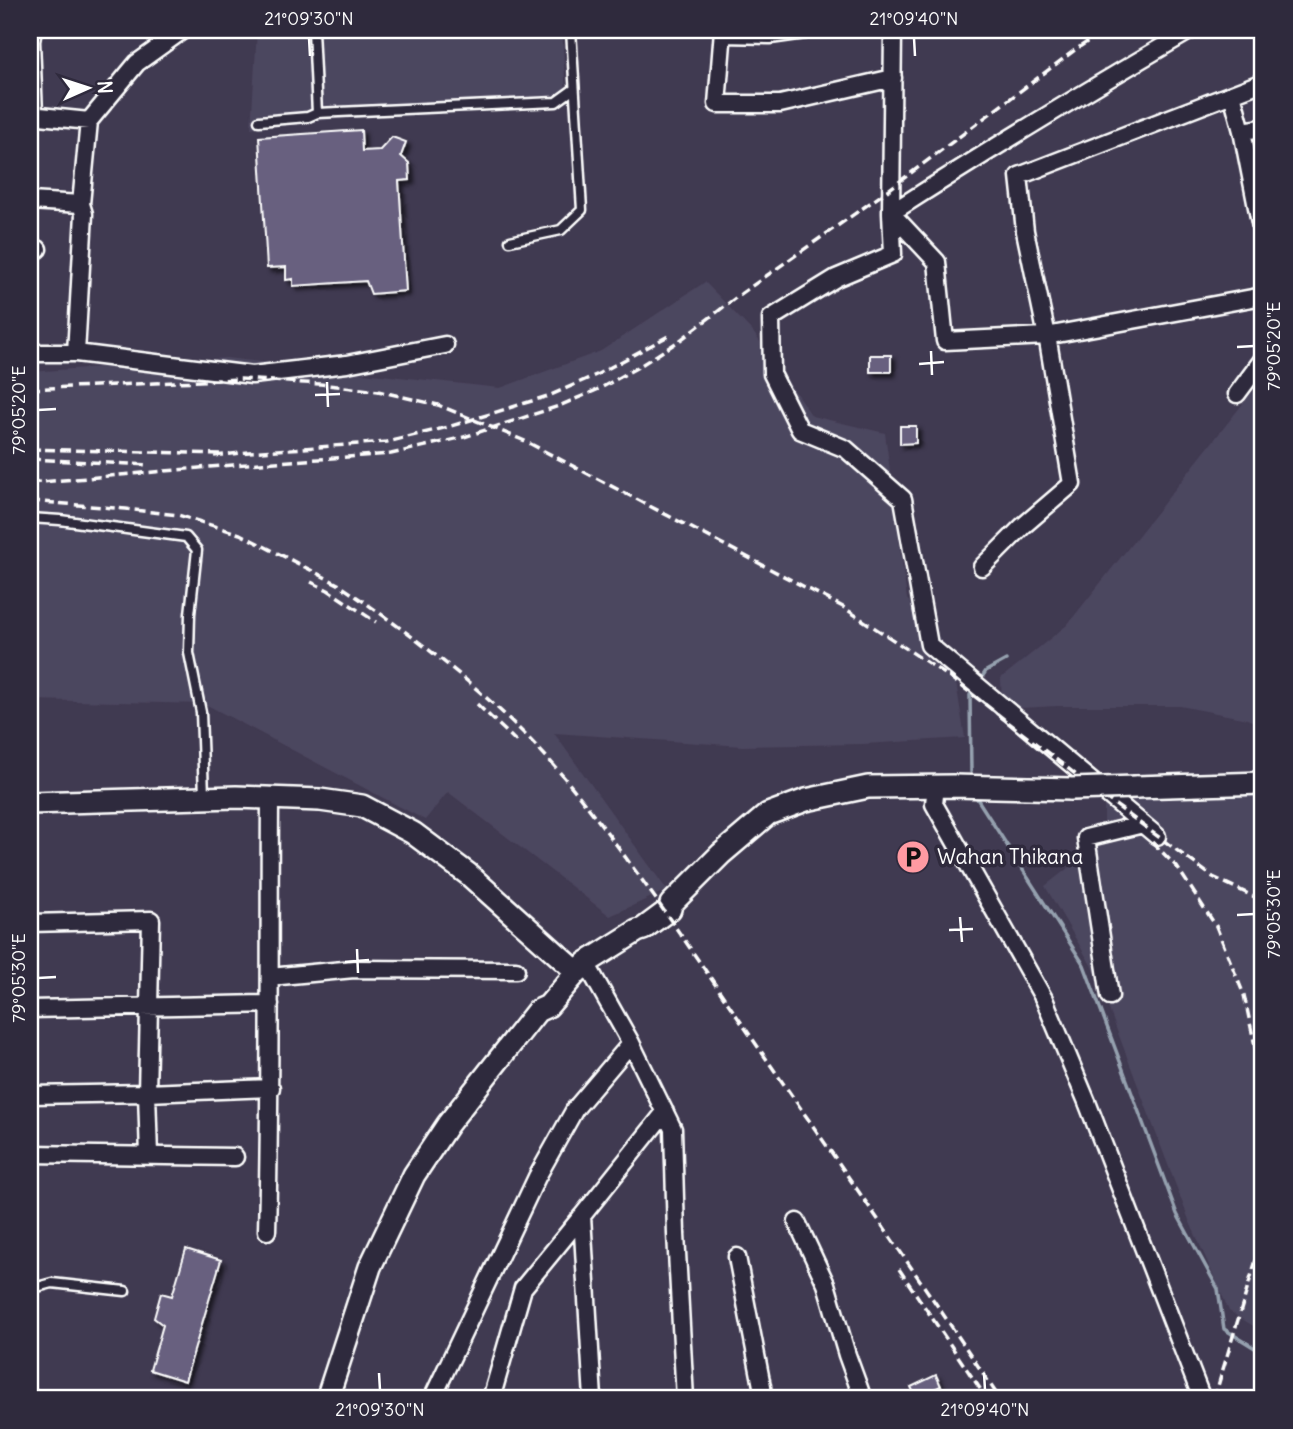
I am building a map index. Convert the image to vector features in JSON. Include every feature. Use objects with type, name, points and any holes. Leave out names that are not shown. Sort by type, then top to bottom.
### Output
[{"type":"main road","points":[[327,1399],[343,1375],[382,1275],[423,1185],[457,1131],[546,1019],[548,1006],[582,968],[670,909],[671,904],[721,854],[768,814],[806,800],[868,786],[1071,789],[1263,783]]},
{"type":"main road","points":[[30,803],[270,798],[320,800],[362,806],[413,833],[468,874],[582,968]]},
{"type":"main road","points":[[342,1399],[343,1375]]},
{"type":"street","points":[[33,30],[32,115],[89,121]]},
{"type":"street","points":[[76,353],[84,214],[81,204],[89,121],[137,63],[183,30]]},
{"type":"street","points":[[800,30],[770,35],[723,32],[717,104],[780,104],[893,78]]},
{"type":"street","points":[[893,30],[892,254],[836,278],[771,318],[772,374],[800,430],[846,449],[903,499],[929,645],[1157,836]]},
{"type":"street","points":[[891,213],[968,163],[1191,30]]},
{"type":"street","points":[[982,567],[1023,526],[1072,484],[1025,232],[1019,176],[1263,82]]},
{"type":"street","points":[[1232,94],[1263,238]]},
{"type":"street","points":[[1242,131],[1263,128]]},
{"type":"street","points":[[30,201],[81,204]]},
{"type":"street","points":[[891,213],[937,262],[945,341],[1046,336],[1263,296]]},
{"type":"street","points":[[30,353],[76,353],[253,375],[347,363],[445,345]]},
{"type":"street","points":[[1237,394],[1263,359]]},
{"type":"street","points":[[936,786],[934,804],[1044,999],[1087,1102],[1202,1399]]},
{"type":"street","points":[[267,1231],[271,1088],[270,798]]},
{"type":"street","points":[[1110,996],[1086,838],[1143,824]]},
{"type":"street","points":[[30,923],[151,920],[147,1093],[149,1156]]},
{"type":"street","points":[[582,968],[631,1043],[673,1129],[685,1399]]},
{"type":"street","points":[[270,977],[354,969],[516,970]]},
{"type":"street","points":[[30,1009],[270,1004]]},
{"type":"street","points":[[432,1399],[549,1155],[575,1110],[631,1043]]},
{"type":"street","points":[[30,1095],[271,1088]]},
{"type":"street","points":[[491,1399],[523,1288],[665,1112]]},
{"type":"street","points":[[30,1154],[235,1157]]},
{"type":"street","points":[[582,1216],[593,1399]]},
{"type":"street","points":[[797,1222],[826,1284],[863,1399]]},
{"type":"street","points":[[737,1257],[763,1399]]},
{"type":"lane","points":[[313,30],[317,113]]},
{"type":"lane","points":[[510,242],[561,230],[582,210],[571,30]]},
{"type":"lane","points":[[259,121],[308,117],[317,113],[556,102],[574,89]]},
{"type":"lane","points":[[30,518],[186,537],[197,550],[188,653],[201,712],[204,798]]},
{"type":"lane","points":[[30,1289],[51,1283],[125,1291]]},
{"type":"lane","points":[[30,1397],[53,1399]]},
{"type":"shaded area","points":[[257,30],[562,30],[566,95],[251,128]]},
{"type":"shaded area","points":[[705,282],[753,332],[812,416],[885,433],[907,599],[951,652],[965,738],[864,744],[742,746],[554,733],[667,890],[610,916],[448,792],[425,820],[205,704],[30,700],[30,372],[226,358],[500,388],[601,351]]},
{"type":"shaded area","points":[[1263,382],[1263,726],[1247,719],[1180,706],[1002,709],[1001,678],[1067,625],[1249,396]]},
{"type":"shaded area","points":[[1263,791],[1263,1332],[1229,1311],[1189,1220],[1094,970],[1045,886],[1104,840],[1104,798]]},
{"type":"building","points":[[361,130],[362,151],[380,150],[392,137],[406,142],[401,156],[409,163],[410,180],[399,181],[406,291],[371,294],[366,281],[293,286],[293,279],[286,280],[286,267],[267,268],[259,137]]},
{"type":"building","points":[[870,355],[891,355],[891,372],[870,372]]},
{"type":"building","points":[[900,426],[916,426],[916,443],[900,444]]},
{"type":"building","points":[[186,1249],[221,1260],[185,1381],[150,1370],[163,1325],[154,1318],[161,1293],[172,1296]]},
{"type":"building","points":[[936,1375],[941,1386],[916,1397],[911,1387]]},
{"type":"waterway","points":[[980,680],[986,671],[1006,660]]},
{"type":"waterway","points":[[971,772],[970,695],[974,689]]},
{"type":"waterway","points":[[976,797],[1084,965],[1177,1214],[1218,1289],[1224,1329],[1263,1353]]},
{"type":"railway","points":[[30,483],[391,454],[464,437],[559,406],[599,389],[679,341],[1105,30]]},
{"type":"railway","points":[[214,456],[387,442],[448,427],[551,395],[596,375],[672,334]]},
{"type":"railway","points":[[30,389],[240,379],[320,384],[378,391],[438,405],[525,441],[843,607],[951,678],[1213,877],[1263,901]]},
{"type":"railway","points":[[30,449],[224,454]]},
{"type":"railway","points":[[30,459],[149,465]]},
{"type":"railway","points":[[30,501],[178,515],[240,534],[338,584],[422,644],[501,711],[550,761],[602,825],[650,891],[1000,1399]]},
{"type":"railway","points":[[311,582],[376,622]]},
{"type":"railway","points":[[477,704],[520,745]]},
{"type":"railway","points":[[1152,842],[1177,867],[1216,926],[1244,995],[1262,1078],[1263,1104]]},
{"type":"railway","points":[[1260,1243],[1263,1211]]},
{"type":"railway","points":[[1214,1399],[1263,1237]]},
{"type":"railway","points":[[899,1269],[987,1399]]},
{"type":"place","name":"Wahan Thikana","points":[[913,857]]}]
